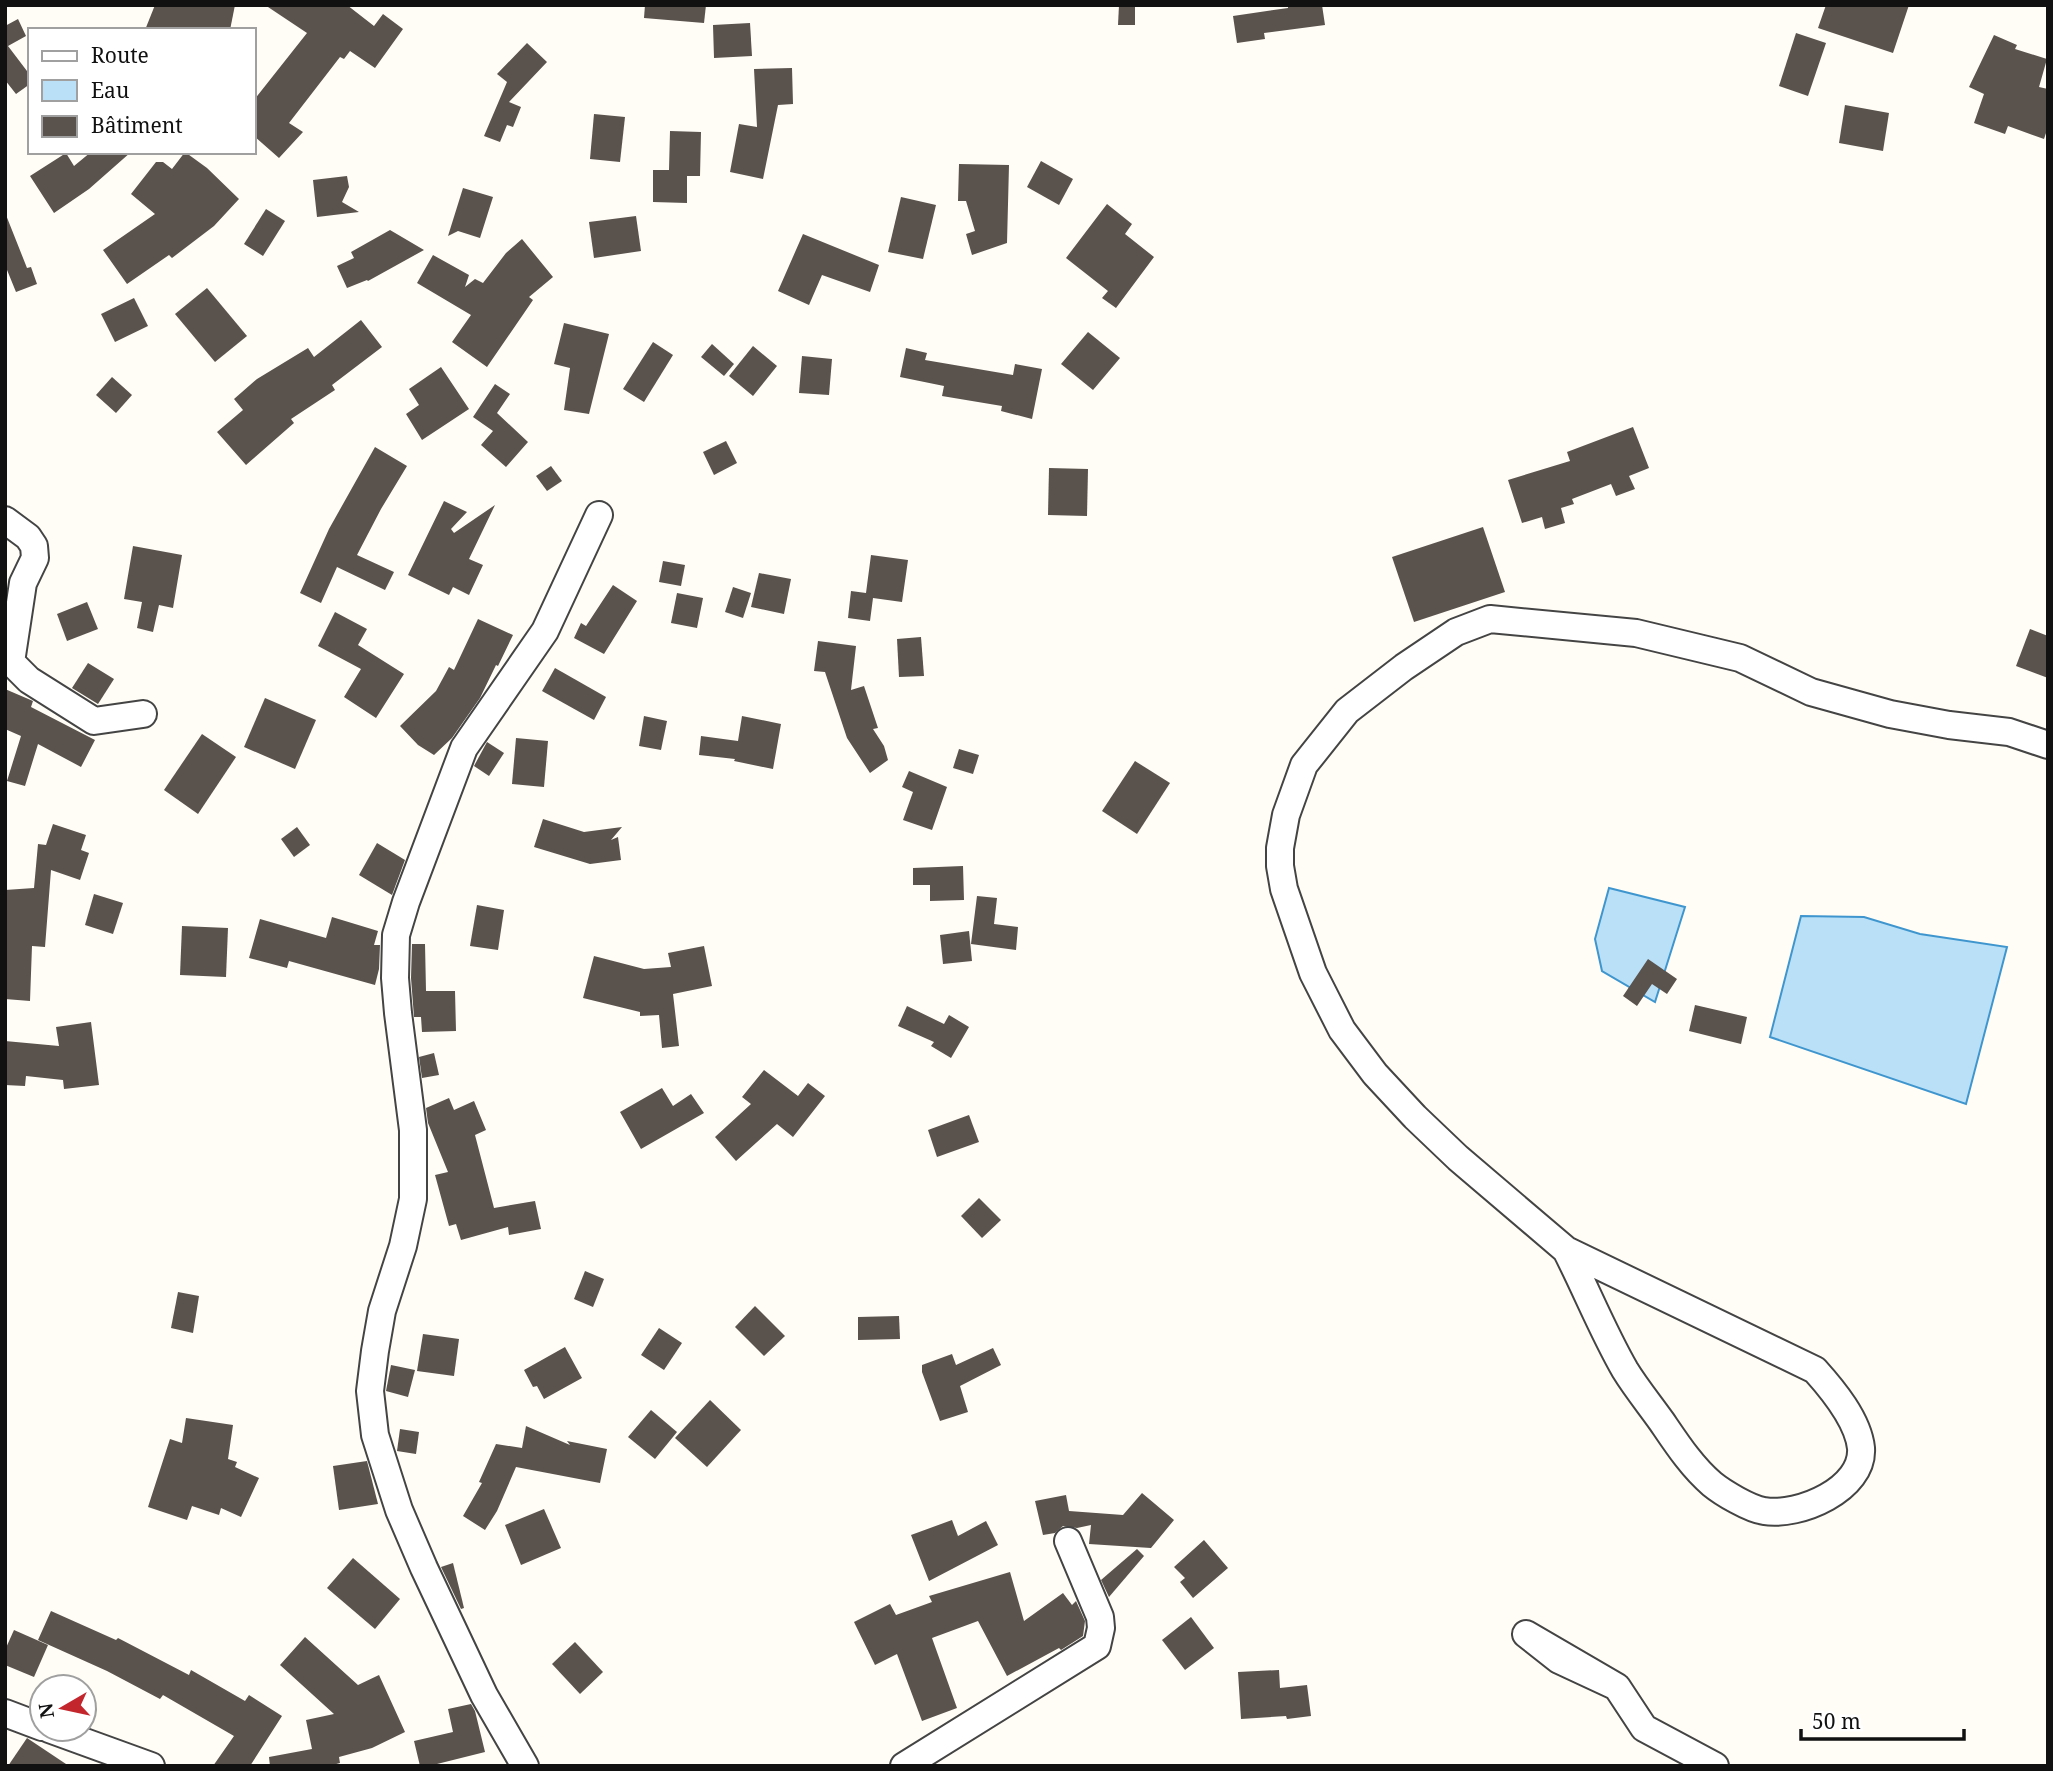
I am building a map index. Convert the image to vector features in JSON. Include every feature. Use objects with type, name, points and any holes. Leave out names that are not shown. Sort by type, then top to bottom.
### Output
[{"type":"street","points":[[526,1766],[484,1695],[429,1579],[399,1510],[375,1435],[370,1391],[375,1351],[382,1311],[403,1246],[413,1199],[413,1130],[398,1013],[395,978],[396,935],[464,748],[545,631],[599,515]]},
{"type":"street","points":[[5,520],[28,537],[34,546],[35,558],[23,583],[11,662],[29,680],[94,721],[142,714]]},
{"type":"street","points":[[1566,1250],[1625,1370],[1690,1462],[1714,1486],[1764,1511],[1807,1506],[1838,1492],[1855,1470],[1861,1448],[1853,1424],[1830,1387],[1815,1370],[1566,1250],[1415,1118],[1375,1074],[1342,1030],[1313,973],[1284,889],[1280,848],[1286,815],[1304,765],[1348,711],[1404,667],[1456,632],[1490,619],[1636,633],[1740,658],[1811,692],[1890,714],[2009,732],[2048,745]]},
{"type":"street","points":[[904,1766],[1097,1646],[1101,1628],[1100,1617],[1068,1541]]},
{"type":"street","points":[[1617,1687],[1644,1728],[1715,1766]]},
{"type":"street","points":[[5,1713],[28,1722]]},
{"type":"street","points":[[87,1743],[150,1766]]},
{"type":"water","points":[[1609,888],[1685,907],[1655,1002],[1602,971],[1595,939]]},
{"type":"water","points":[[1801,916],[1864,917],[1920,934],[2007,947],[1966,1104],[1770,1037]]},
{"type":"building","points":[[155,5],[235,5],[230,28],[146,28]]},
{"type":"building","points":[[265,5],[347,5],[374,26],[383,14],[403,29],[375,68],[350,51],[344,59],[340,57],[289,123],[303,132],[279,158],[256,138],[256,97],[307,33]]},
{"type":"building","points":[[645,5],[706,5],[704,23],[644,18]]},
{"type":"building","points":[[1119,5],[1135,5],[1135,25],[1118,25]]},
{"type":"building","points":[[1288,5],[1322,5],[1325,25],[1264,33],[1265,39],[1237,43],[1233,16],[1288,8]]},
{"type":"building","points":[[1826,5],[1909,5],[1893,53],[1818,28]]},
{"type":"building","points":[[18,19],[26,36],[8,46],[28,72],[28,85],[16,94],[5,80],[5,26]]},
{"type":"building","points":[[750,23],[752,56],[714,58],[713,25]]},
{"type":"building","points":[[1796,33],[1826,43],[1808,96],[1779,86]]},
{"type":"building","points":[[1994,35],[2017,45],[2015,49],[2047,59],[2039,87],[2048,89],[2048,127],[2044,139],[2008,126],[2005,134],[1974,123],[1984,94],[1969,87]]},
{"type":"building","points":[[527,43],[547,62],[509,102],[521,107],[513,127],[507,125],[500,142],[484,136],[507,82],[497,74]]},
{"type":"building","points":[[792,68],[793,104],[778,105],[763,179],[730,172],[739,124],[757,127],[754,69]]},
{"type":"building","points":[[1845,105],[1889,113],[1883,151],[1839,143]]},
{"type":"building","points":[[594,114],[625,117],[620,162],[590,159]]},
{"type":"building","points":[[670,131],[701,132],[700,176],[687,176],[687,203],[653,202],[653,170],[669,170]]},
{"type":"building","points":[[64,154],[74,166],[89,154],[129,154],[89,189],[54,213],[30,176]]},
{"type":"building","points":[[183,154],[188,154],[207,168],[239,199],[214,226],[172,258],[169,255],[127,284],[103,250],[155,214],[131,194],[156,162],[163,162],[172,169]]},
{"type":"building","points":[[1041,161],[1073,179],[1059,205],[1027,187]]},
{"type":"building","points":[[959,164],[1009,165],[1007,243],[972,255],[966,234],[975,231],[966,201],[958,201]]},
{"type":"building","points":[[347,176],[349,187],[342,202],[359,212],[317,217],[313,180]]},
{"type":"building","points":[[463,188],[493,197],[480,238],[458,231],[448,236]]},
{"type":"building","points":[[901,197],[936,205],[923,259],[888,252]]},
{"type":"building","points":[[1107,204],[1132,224],[1125,234],[1154,257],[1116,308],[1102,298],[1108,291],[1066,258]]},
{"type":"building","points":[[266,209],[285,221],[263,256],[244,244]]},
{"type":"building","points":[[6,215],[27,268],[31,267],[37,284],[16,292],[5,265]]},
{"type":"building","points":[[636,216],[641,251],[594,258],[589,222]]},
{"type":"building","points":[[390,230],[424,250],[368,281],[347,288],[337,266],[354,258],[351,252]]},
{"type":"building","points":[[803,234],[879,265],[870,292],[822,275],[809,305],[778,291]]},
{"type":"building","points":[[522,239],[553,277],[529,297],[533,300],[487,367],[452,342],[471,315],[417,283],[433,255],[469,275],[465,287],[475,279],[483,283],[506,253]]},
{"type":"building","points":[[207,288],[247,336],[215,362],[175,314]]},
{"type":"building","points":[[134,298],[148,326],[115,342],[101,314]]},
{"type":"building","points":[[361,320],[382,347],[332,385],[335,390],[291,419],[294,423],[246,465],[217,432],[243,410],[234,399],[257,379],[308,348],[314,357]]},
{"type":"building","points":[[564,323],[609,334],[589,414],[564,410],[570,368],[554,364]]},
{"type":"building","points":[[1088,332],[1120,358],[1093,390],[1061,364]]},
{"type":"building","points":[[653,342],[673,355],[644,402],[623,389]]},
{"type":"building","points":[[712,344],[734,364],[724,376],[701,357]]},
{"type":"building","points":[[753,346],[777,366],[753,396],[729,376]]},
{"type":"building","points":[[906,348],[927,353],[925,360],[1013,375],[1015,364],[1042,369],[1032,419],[1001,411],[1002,406],[942,396],[944,386],[900,377]]},
{"type":"building","points":[[802,356],[832,359],[829,395],[799,393]]},
{"type":"building","points":[[441,367],[469,409],[422,440],[406,414],[419,405],[409,389]]},
{"type":"building","points":[[112,377],[132,395],[116,413],[96,395]]},
{"type":"building","points":[[495,384],[510,394],[497,413],[528,442],[506,467],[481,445],[493,431],[473,417]]},
{"type":"building","points":[[1633,427],[1649,468],[1629,476],[1635,489],[1616,496],[1611,484],[1572,499],[1574,504],[1561,508],[1565,523],[1545,529],[1542,517],[1522,523],[1508,480],[1570,461],[1567,452]]},
{"type":"building","points":[[726,441],[737,463],[714,475],[703,452]]},
{"type":"building","points":[[375,447],[407,466],[357,555],[394,572],[385,590],[337,567],[321,603],[300,593],[329,529]]},
{"type":"building","points":[[551,466],[562,481],[547,491],[536,476]]},
{"type":"building","points":[[1049,468],[1088,469],[1087,516],[1048,515]]},
{"type":"building","points":[[444,501],[467,512],[451,529],[454,533],[495,505],[469,559],[483,565],[469,595],[453,587],[449,595],[408,575]]},
{"type":"building","points":[[1483,527],[1505,592],[1414,622],[1392,557]]},
{"type":"building","points":[[133,546],[182,555],[173,608],[159,605],[153,632],[137,628],[142,602],[124,599]]},
{"type":"building","points":[[871,555],[908,560],[902,602],[873,598],[870,621],[848,618],[851,591],[866,593]]},
{"type":"building","points":[[663,561],[685,565],[681,586],[659,582]]},
{"type":"building","points":[[759,573],[791,579],[784,614],[751,607]]},
{"type":"building","points":[[613,585],[637,601],[604,654],[574,638],[581,623],[586,626]]},
{"type":"building","points":[[733,587],[751,593],[743,618],[725,612]]},
{"type":"building","points":[[677,593],[703,598],[697,628],[671,623]]},
{"type":"building","points":[[87,602],[98,629],[67,641],[57,614]]},
{"type":"building","points":[[335,612],[367,629],[358,645],[404,674],[376,718],[344,697],[361,669],[318,646]]},
{"type":"building","points":[[478,619],[513,635],[480,698],[452,738],[434,755],[418,745],[400,726],[436,691],[449,667],[454,670]]},
{"type":"building","points":[[2030,629],[2048,636],[2048,678],[2016,666]]},
{"type":"building","points":[[921,637],[924,676],[899,677],[897,639]]},
{"type":"building","points":[[818,641],[856,646],[851,690],[864,686],[878,728],[873,729],[884,746],[888,760],[870,773],[847,738],[825,672],[814,671]]},
{"type":"building","points":[[88,663],[114,679],[98,704],[72,688]]},
{"type":"building","points":[[555,668],[606,697],[594,720],[542,691]]},
{"type":"building","points":[[5,689],[33,701],[31,707],[95,740],[81,767],[38,744],[25,786],[7,781],[21,736],[5,729]]},
{"type":"building","points":[[265,698],[316,720],[295,769],[244,747]]},
{"type":"building","points":[[644,716],[667,721],[661,750],[639,746]]},
{"type":"building","points":[[742,716],[781,724],[773,769],[734,761],[735,759],[699,755],[701,736],[738,741]]},
{"type":"building","points":[[202,734],[236,757],[198,814],[164,790]]},
{"type":"building","points":[[516,738],[548,741],[544,787],[512,784]]},
{"type":"building","points":[[487,742],[504,753],[489,776],[474,766]]},
{"type":"building","points":[[959,749],[979,755],[973,774],[953,768]]},
{"type":"building","points":[[1135,761],[1170,783],[1137,834],[1102,811]]},
{"type":"building","points":[[909,771],[947,787],[932,830],[903,820],[913,792],[902,787]]},
{"type":"building","points":[[543,819],[584,832],[622,827],[611,840],[618,837],[621,860],[590,864],[534,847]]},
{"type":"building","points":[[53,824],[86,835],[81,850],[89,853],[80,880],[51,870],[45,947],[32,946],[30,1001],[5,999],[5,890],[34,888],[38,844],[46,845]]},
{"type":"building","points":[[297,827],[310,845],[294,857],[281,839]]},
{"type":"building","points":[[377,843],[405,860],[392,895],[359,875]]},
{"type":"building","points":[[963,866],[964,900],[930,901],[930,885],[913,885],[913,868]]},
{"type":"building","points":[[94,894],[123,903],[113,934],[85,925]]},
{"type":"building","points":[[977,896],[997,898],[994,924],[1018,927],[1016,950],[971,944]]},
{"type":"building","points":[[477,905],[504,910],[498,950],[470,946]]},
{"type":"building","points":[[332,917],[378,931],[374,945],[380,945],[375,985],[289,961],[287,968],[249,958],[260,919],[326,938]]},
{"type":"building","points":[[182,926],[228,928],[226,977],[180,975]]},
{"type":"building","points":[[969,931],[972,961],[943,964],[940,935]]},
{"type":"building","points":[[412,944],[425,944],[426,991],[455,991],[456,1031],[422,1032],[421,1017],[414,1017]]},
{"type":"building","points":[[704,946],[712,986],[673,994],[679,1046],[662,1048],[659,1015],[640,1016],[640,1012],[583,998],[594,956],[644,969],[671,967],[668,953]]},
{"type":"building","points":[[1648,959],[1677,979],[1667,994],[1652,984],[1637,1006],[1623,996]]},
{"type":"building","points":[[1695,1005],[1747,1017],[1741,1044],[1689,1031]]},
{"type":"building","points":[[907,1006],[944,1024],[949,1015],[969,1027],[951,1058],[931,1046],[934,1042],[898,1026]]},
{"type":"building","points":[[91,1022],[99,1085],[64,1089],[63,1080],[26,1076],[25,1086],[5,1085],[5,1041],[59,1046],[56,1027]]},
{"type":"building","points":[[434,1053],[439,1075],[422,1078],[419,1057]]},
{"type":"building","points":[[764,1070],[798,1096],[808,1083],[825,1096],[793,1137],[777,1124],[736,1161],[715,1137],[751,1104],[742,1097]]},
{"type":"building","points":[[662,1088],[673,1106],[691,1094],[704,1113],[641,1149],[620,1112]]},
{"type":"building","points":[[449,1098],[454,1110],[474,1101],[486,1130],[475,1135],[494,1208],[535,1201],[541,1229],[509,1235],[508,1227],[461,1240],[456,1224],[449,1226],[435,1175],[448,1172],[428,1123],[426,1108]]},
{"type":"building","points":[[969,1115],[979,1142],[937,1157],[928,1130]]},
{"type":"building","points":[[979,1198],[1001,1220],[982,1238],[961,1216]]},
{"type":"building","points":[[585,1271],[604,1279],[593,1307],[574,1299]]},
{"type":"building","points":[[178,1292],[199,1296],[193,1333],[171,1328]]},
{"type":"building","points":[[755,1306],[785,1336],[764,1356],[735,1327]]},
{"type":"building","points":[[899,1316],[900,1339],[858,1340],[858,1317]]},
{"type":"building","points":[[659,1328],[682,1343],[664,1370],[641,1355]]},
{"type":"building","points":[[423,1334],[459,1339],[454,1376],[417,1371]]},
{"type":"building","points":[[565,1347],[582,1378],[544,1399],[537,1386],[533,1387],[524,1370]]},
{"type":"building","points":[[993,1348],[1001,1365],[960,1386],[968,1412],[940,1421],[922,1372],[922,1365],[952,1354],[956,1365]]},
{"type":"building","points":[[391,1365],[415,1370],[408,1397],[386,1391]]},
{"type":"building","points":[[710,1400],[741,1430],[707,1467],[675,1438]]},
{"type":"building","points":[[651,1410],[677,1432],[655,1459],[628,1437]]},
{"type":"building","points":[[186,1418],[233,1425],[228,1459],[237,1462],[235,1467],[259,1478],[241,1517],[221,1508],[219,1515],[192,1506],[187,1520],[148,1507],[170,1439],[182,1443]]},
{"type":"building","points":[[526,1426],[570,1445],[567,1441],[607,1449],[600,1483],[516,1467],[497,1511],[485,1530],[463,1516],[482,1483],[479,1482],[496,1444],[522,1448]]},
{"type":"building","points":[[400,1429],[419,1432],[416,1454],[397,1451]]},
{"type":"building","points":[[367,1461],[378,1504],[339,1510],[333,1466]]},
{"type":"building","points":[[1142,1493],[1174,1520],[1151,1548],[1089,1544],[1091,1525],[1077,1528],[1063,1526],[1055,1533],[1043,1535],[1035,1501],[1066,1495],[1069,1511],[1123,1515]]},
{"type":"building","points":[[544,1509],[561,1548],[521,1565],[505,1525]]},
{"type":"building","points":[[952,1520],[958,1536],[986,1521],[998,1545],[929,1581],[911,1535]]},
{"type":"building","points":[[1204,1540],[1228,1568],[1193,1598],[1180,1582],[1185,1578],[1174,1567]]},
{"type":"building","points":[[1137,1549],[1144,1556],[1109,1597],[1101,1580]]},
{"type":"building","points":[[353,1558],[400,1599],[375,1629],[327,1588]]},
{"type":"building","points":[[453,1563],[464,1608],[461,1609],[441,1567]]},
{"type":"building","points":[[1010,1572],[1024,1621],[1063,1593],[1072,1605],[1076,1601],[1085,1621],[1083,1636],[1061,1650],[1059,1648],[1007,1676],[978,1621],[932,1638],[957,1708],[922,1721],[897,1654],[875,1665],[854,1622],[890,1604],[896,1615],[932,1602],[929,1596]]},
{"type":"building","points":[[51,1611],[116,1640],[118,1638],[189,1675],[191,1670],[245,1701],[249,1695],[282,1716],[250,1766],[213,1766],[234,1736],[163,1695],[160,1699],[107,1671],[38,1640]]},
{"type":"building","points":[[1191,1617],[1214,1648],[1185,1670],[1162,1640]]},
{"type":"building","points":[[14,1630],[48,1645],[36,1673],[28,1675],[5,1665],[5,1650]]},
{"type":"building","points":[[305,1637],[358,1685],[379,1675],[405,1732],[372,1748],[339,1757],[340,1763],[329,1766],[270,1766],[269,1757],[312,1749],[306,1720],[334,1714],[280,1665]]},
{"type":"building","points":[[575,1642],[603,1672],[580,1694],[552,1664]]},
{"type":"building","points":[[1279,1670],[1280,1688],[1307,1685],[1311,1716],[1241,1719],[1238,1672]]},
{"type":"building","points":[[471,1704],[485,1752],[420,1766],[414,1741],[453,1732],[448,1709]]},
{"type":"building","points":[[27,1738],[28,1743],[34,1743],[69,1766],[8,1766]]}]
